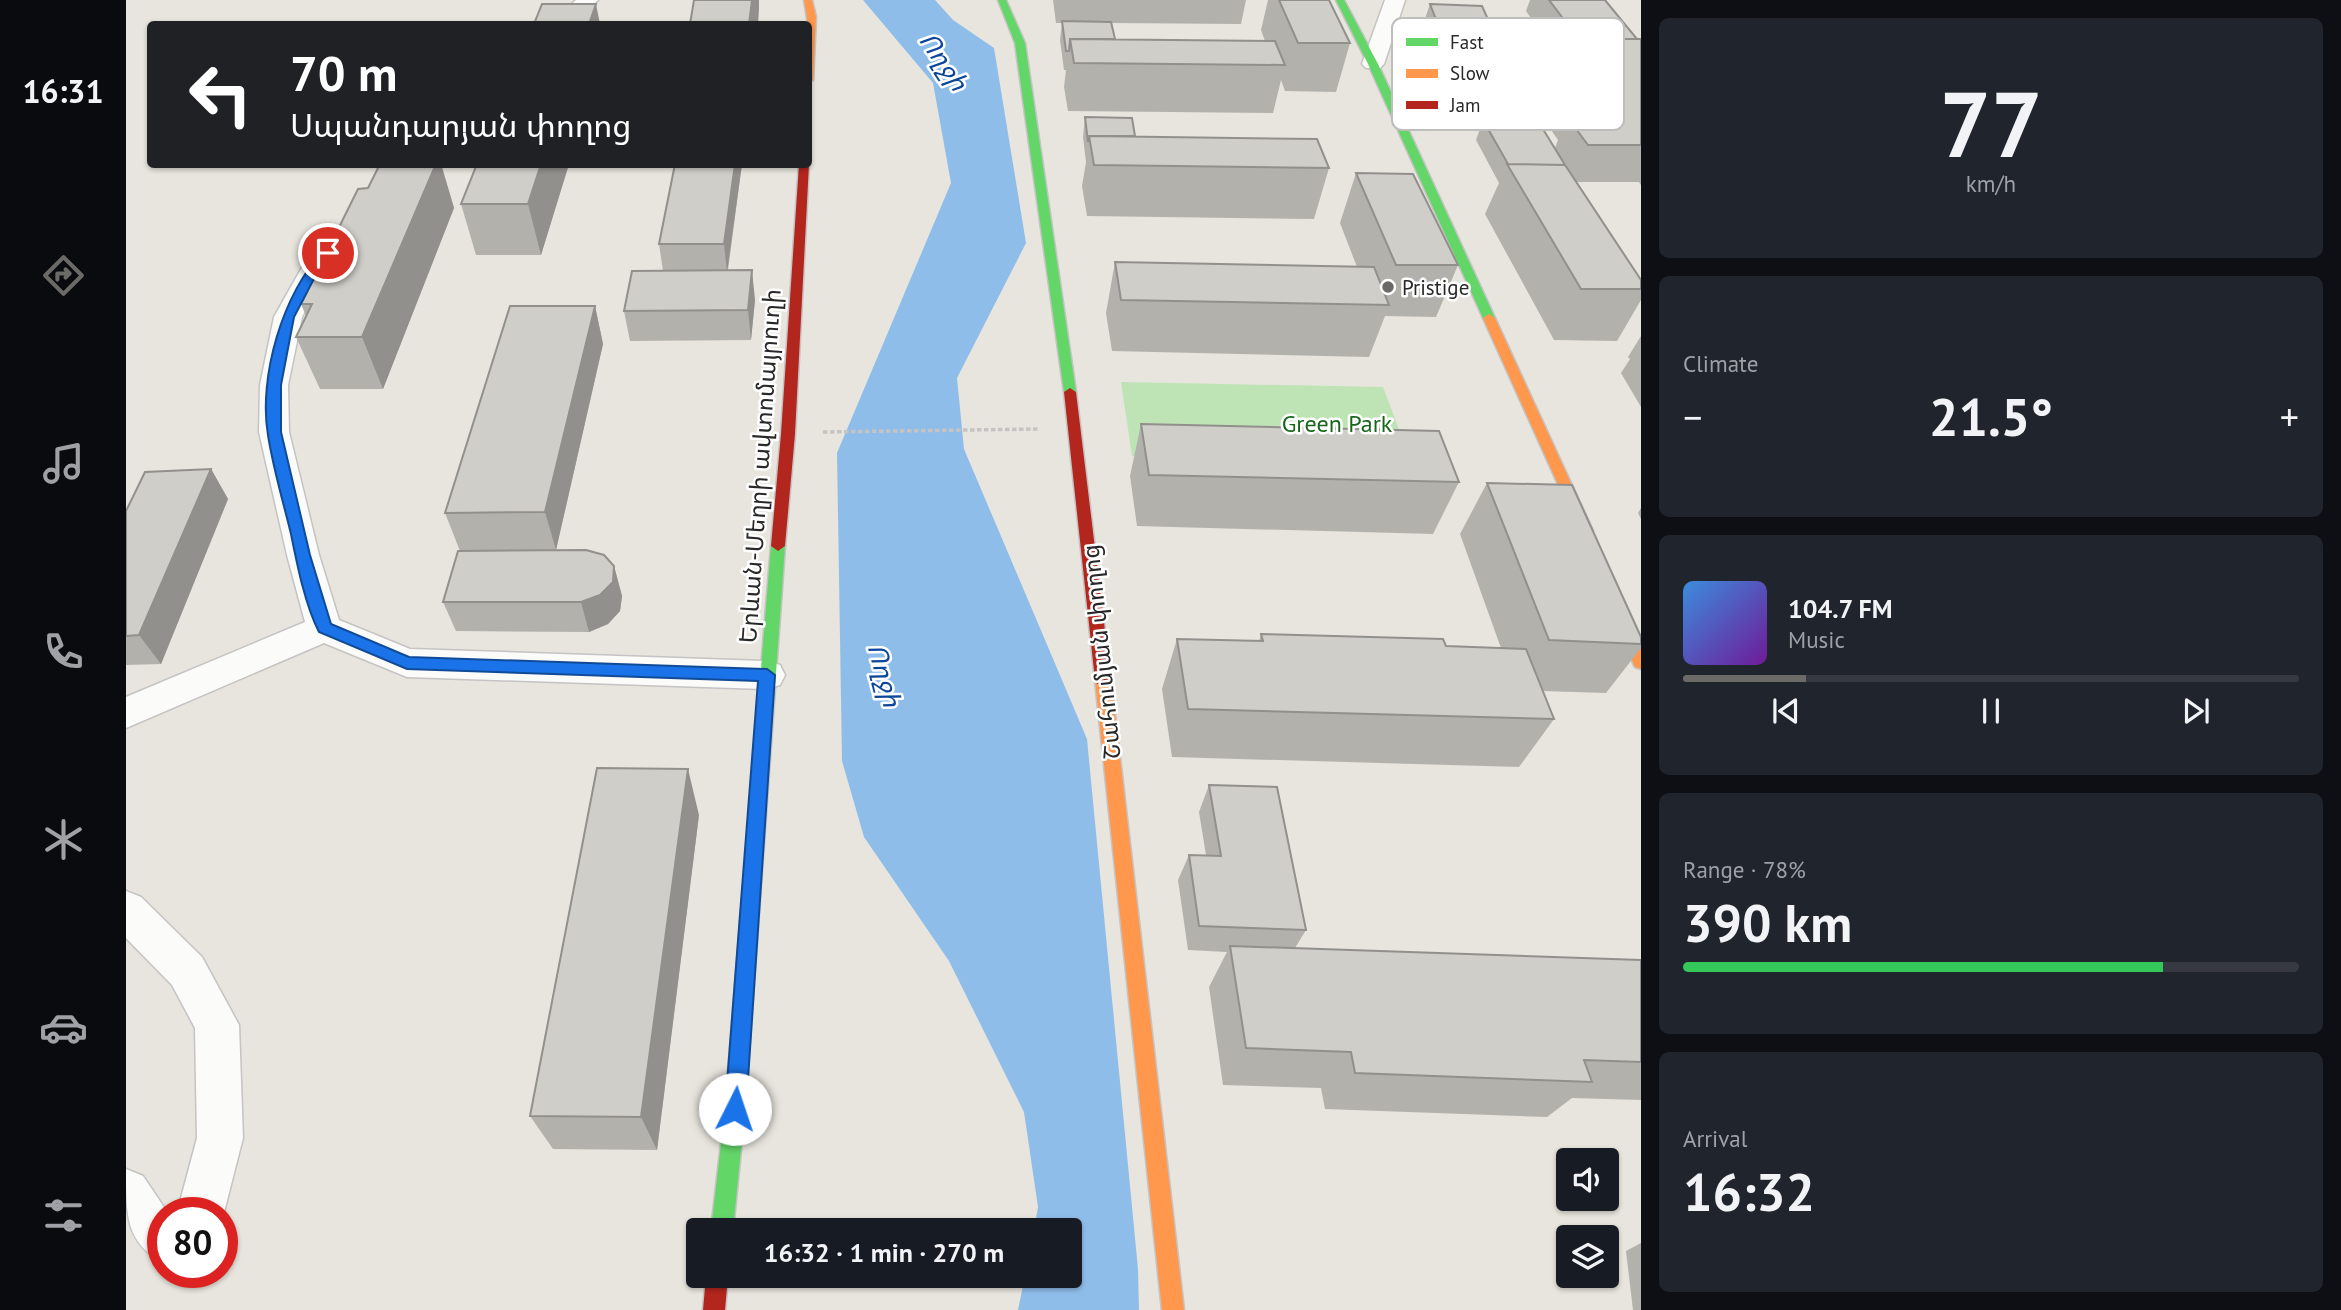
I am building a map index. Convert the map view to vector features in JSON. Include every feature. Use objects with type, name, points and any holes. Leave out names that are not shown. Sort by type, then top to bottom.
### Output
[{"type":"main road","points":[[808,0],[812,21]]},
{"type":"main road","name":"Շահումյան փողոց","points":[[1002,0],[1020,43],[1076,431],[1173,1310]]},
{"type":"main road","points":[[1340,0],[1392,106]]},
{"type":"main road","points":[[1403,130],[1594,548]]},
{"type":"main road","name":"Երևան-Մեղրի ավտոմայրուղի","points":[[723,1218],[735,1109],[788,434],[804,168]]},
{"type":"main road","points":[[1609,587],[1641,663]]},
{"type":"main road","points":[[714,1310],[716,1288]]},
{"type":"street","points":[[564,21],[589,0]]},
{"type":"street","points":[[1373,64],[1395,0]]},
{"type":"street","points":[[324,628],[303,555],[274,432],[274,385],[288,317],[314,267],[426,168]]},
{"type":"street","points":[[126,713],[324,628],[407,663],[767,675]]},
{"type":"street","points":[[126,910],[187,971],[217,1025],[220,1138],[207,1197]]},
{"type":"street","points":[[126,1193],[147,1224]]},
{"type":"path","points":[[826,431],[1032,429]]},
{"type":"green space","name":"Green Park","points":[[1121,382],[1383,387],[1411,461],[1132,456]]},
{"type":"water","name":"Ողջի","points":[[863,0],[935,0],[953,20],[994,48],[1026,243],[957,378],[964,449],[1087,739],[1138,1269],[1139,1310],[1018,1310],[1023,1288],[1082,1288],[1082,1218],[1036,1218],[1038,1207],[1024,1112],[949,961],[864,837],[842,761],[837,453],[951,183],[933,83]]},
{"type":"building","points":[[694,0],[752,0],[749,21],[690,21]]},
{"type":"building","points":[[1279,0],[1329,0],[1350,43],[1298,43]]},
{"type":"building","points":[[1549,0],[1605,0],[1620,18],[1563,18]]},
{"type":"building","points":[[542,4],[596,4],[590,21],[535,21]]},
{"type":"building","points":[[1430,4],[1482,6],[1487,18],[1436,18]]},
{"type":"building","points":[[1062,21],[1111,22],[1115,39],[1070,39],[1069,51],[1066,51]]},
{"type":"building","points":[[1624,23],[1637,39],[1624,39]]},
{"type":"building","points":[[1070,39],[1275,41],[1285,65],[1074,63]]},
{"type":"building","points":[[1624,39],[1641,39],[1641,145],[1588,145],[1577,130],[1624,130]]},
{"type":"building","points":[[1085,117],[1132,118],[1135,136],[1089,136],[1088,142]]},
{"type":"building","points":[[1489,130],[1544,130],[1565,165],[1508,164]]},
{"type":"building","points":[[1089,136],[1317,139],[1329,168],[1094,165]]},
{"type":"building","points":[[1507,164],[1565,165],[1641,280],[1641,289],[1581,289]]},
{"type":"building","points":[[378,168],[434,168],[362,337],[296,337],[312,304],[301,304],[358,189],[368,188]]},
{"type":"building","points":[[475,168],[540,168],[528,204],[461,204]]},
{"type":"building","points":[[674,168],[734,168],[724,244],[659,244]]},
{"type":"building","points":[[1356,173],[1413,174],[1458,265],[1396,265]]},
{"type":"building","points":[[1115,262],[1374,267],[1389,305],[1121,300]]},
{"type":"building","points":[[752,270],[748,310],[624,311],[632,271]]},
{"type":"building","points":[[510,306],[595,306],[545,512],[445,513]]},
{"type":"building","points":[[1141,424],[1439,431],[1459,482],[1149,475]]},
{"type":"building","points":[[211,469],[139,635],[126,636],[126,511],[145,472]]},
{"type":"building","points":[[1487,483],[1572,485],[1641,637],[1641,644],[1549,640]]},
{"type":"building","points":[[586,550],[604,555],[614,566],[613,582],[600,595],[581,602],[443,602],[458,551]]},
{"type":"building","points":[[1261,634],[1443,639],[1446,646],[1526,649],[1554,719],[1188,709],[1177,639],[1263,641]]},
{"type":"building","points":[[597,768],[688,769],[641,1117],[530,1116]]},
{"type":"building","points":[[1209,785],[1277,787],[1306,930],[1199,926],[1189,855],[1221,856]]},
{"type":"building","points":[[1230,946],[1641,960],[1641,1062],[1584,1060],[1592,1082],[1355,1073],[1351,1052],[1246,1048]]},
{"type":"traffic: fast","points":[[1002,0],[1020,43],[1070,392]]},
{"type":"traffic: fast","points":[[1340,0],[1392,106]]},
{"type":"traffic: fast","points":[[1403,130],[1489,318]]},
{"type":"traffic: fast","points":[[723,1218],[735,1109],[778,546]]},
{"type":"traffic: slow","points":[[808,0],[812,21]]},
{"type":"traffic: slow","points":[[1489,318],[1586,531]]},
{"type":"traffic: slow","points":[[1616,603],[1641,663]]},
{"type":"traffic: slow","points":[[1103,680],[1173,1310]]},
{"type":"traffic: jam","points":[[778,546],[788,434],[804,168]]},
{"type":"traffic: jam","points":[[1070,392],[1103,680]]},
{"type":"traffic: jam","points":[[714,1310],[716,1288]]},
{"type":"place","name":"Pristige","points":[[1388,287]]},
{"type":"route","points":[[328,253],[314,267],[288,317],[274,385],[274,432],[303,555],[324,628],[407,663],[767,675],[735,1109]]}]
